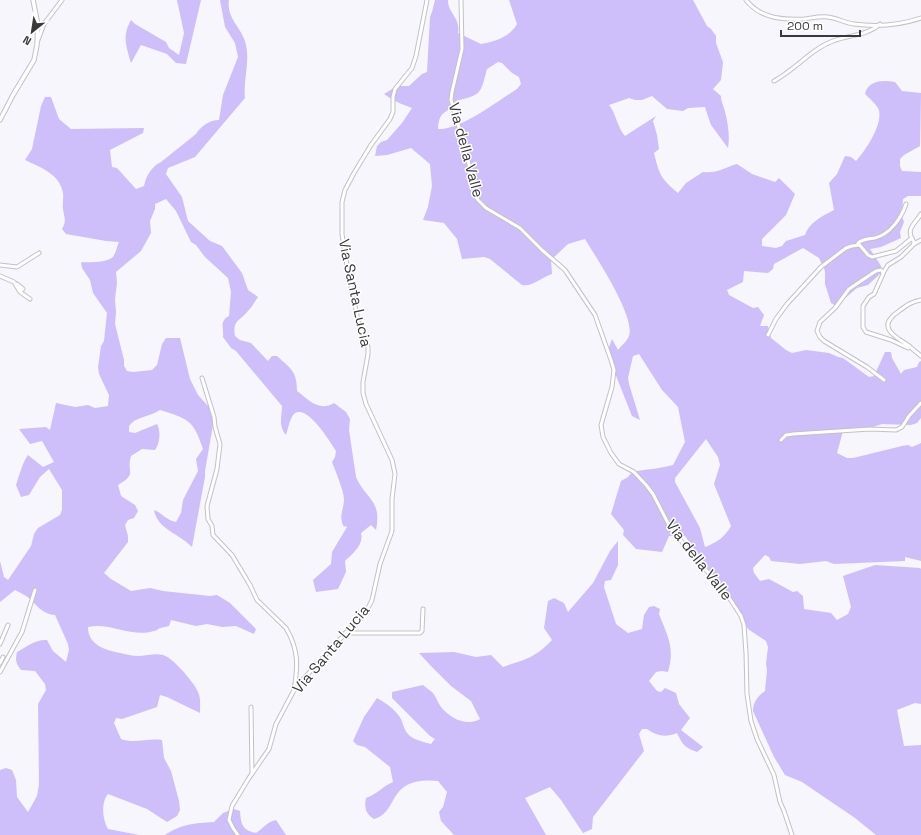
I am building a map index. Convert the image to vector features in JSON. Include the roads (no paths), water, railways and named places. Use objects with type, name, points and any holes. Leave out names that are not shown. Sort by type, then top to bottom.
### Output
[{"type":"main road","points":[[0,120],[13,95],[32,65],[37,45],[38,25],[33,0]]},
{"type":"street","points":[[37,45],[43,27],[54,9],[62,0]]},
{"type":"street","name":"Via Santa Lucia","points":[[238,835],[232,828],[230,822],[230,811],[233,803],[270,749],[276,724],[294,692],[306,676],[366,612],[372,600],[380,564],[392,531],[392,499],[395,474],[391,457],[363,395],[363,382],[368,349],[358,321],[348,272],[342,232],[342,202],[345,190],[354,173],[371,145],[390,119],[393,112],[393,97],[395,89],[412,68],[416,56],[427,0]]},
{"type":"street","name":"Via della Valle","points":[[461,0],[462,49],[451,102],[468,159],[475,196],[484,207],[520,228],[567,272],[594,313],[614,370],[612,387],[601,423],[603,438],[617,461],[636,474],[649,488],[670,527],[730,598],[741,616],[746,653],[747,694],[751,721],[758,742],[774,775],[780,802],[792,835]]},
{"type":"street","points":[[746,0],[758,11],[770,17],[802,19],[828,17],[854,24],[905,23],[921,18]]},
{"type":"street","points":[[774,81],[825,44],[866,32],[874,29],[880,24]]},
{"type":"street","points":[[859,245],[859,241],[876,238],[887,232],[902,215],[906,204]]},
{"type":"street","points":[[914,244],[909,233],[921,214]]},
{"type":"street","points":[[859,245],[869,255],[873,256],[897,251],[912,238]]},
{"type":"street","points":[[909,346],[909,348],[907,348],[891,340],[867,332],[864,328],[863,306],[875,293],[888,265],[901,257],[914,244],[921,240]]},
{"type":"street","points":[[768,335],[776,319],[787,304],[821,267],[846,248],[859,245]]},
{"type":"street","points":[[0,265],[17,267],[39,253]]},
{"type":"street","points":[[882,277],[883,271],[878,270],[851,287],[820,322],[817,331],[824,341],[867,367],[884,380]]},
{"type":"street","points":[[0,276],[16,283],[19,290],[30,299]]},
{"type":"street","points":[[921,300],[906,305],[892,316],[888,323],[891,333],[921,356]]},
{"type":"street","points":[[202,378],[214,417],[220,444],[217,469],[207,506],[208,519],[212,526],[213,535],[232,554],[257,600],[286,628],[296,650],[297,672],[294,692]]},
{"type":"street","points":[[781,440],[784,436],[794,434],[896,430],[902,427],[909,416],[921,403]]},
{"type":"street","points":[[0,672],[22,632],[35,590]]},
{"type":"street","points":[[346,633],[419,633],[422,631],[423,609]]},
{"type":"street","points":[[0,644],[8,625]]},
{"type":"street","points":[[0,663],[3,657]]},
{"type":"street","points":[[251,707],[252,774]]}]
